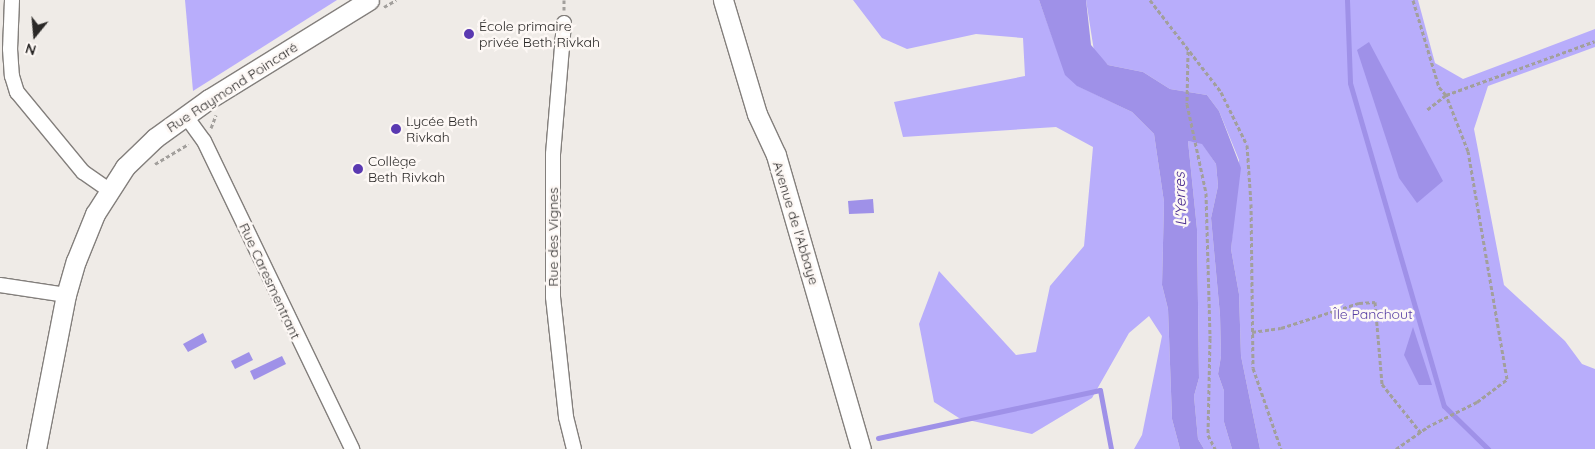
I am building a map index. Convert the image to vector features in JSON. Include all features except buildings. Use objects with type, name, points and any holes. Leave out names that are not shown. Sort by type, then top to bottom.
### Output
[{"type":"main road","name":"Avenue de l'Abbaye","points":[[723,0],[757,114],[776,155],[861,449]]},
{"type":"main road","name":"Rue Raymond Poincaré","points":[[36,449],[66,295],[83,241],[109,190],[125,167],[155,138],[185,115],[374,5]]},
{"type":"street","points":[[12,0],[10,49],[12,76],[17,92],[83,172],[109,190]]},
{"type":"street","name":"Rue des Vignes","points":[[564,23],[553,154],[553,297],[566,417],[574,449]]},
{"type":"street","name":"Rue Caresmentrant","points":[[185,115],[199,137],[204,141],[352,449]]},
{"type":"street","points":[[0,285],[66,295]]},
{"type":"path","points":[[374,5],[396,0]]},
{"type":"path","points":[[1150,0],[1221,92],[1246,144],[1253,368],[1281,449]]},
{"type":"path","points":[[1396,449],[1427,427],[1477,402],[1506,379],[1507,370],[1468,151],[1446,95],[1439,87],[1414,0]]},
{"type":"path","points":[[1427,110],[1446,95],[1595,41]]},
{"type":"path","points":[[1188,51],[1187,104],[1206,193],[1210,338],[1208,434],[1215,449]]},
{"type":"path","points":[[153,165],[211,130],[220,106]]},
{"type":"path","points":[[1252,332],[1281,328],[1360,303],[1375,302],[1382,384],[1421,432]]},
{"type":"path","points":[[1402,446],[1408,449]]},
{"type":"green space","points":[[185,0],[337,0],[193,91]]},
{"type":"green space","points":[[853,0],[1039,0],[1066,75],[1078,86],[1132,112],[1154,134],[1164,202],[1162,285],[1168,309],[1172,419],[1180,449],[1134,449],[1142,435],[1162,336],[1149,316],[1129,333],[1092,398],[1032,434],[959,418],[934,402],[919,324],[939,271],[1016,355],[1036,352],[1050,286],[1084,246],[1093,147],[1056,127],[903,137],[894,102],[1025,76],[1023,38],[976,34],[907,49],[882,38]]},
{"type":"green space","name":"Île Panchout","points":[[1086,0],[1418,0],[1435,63],[1463,79],[1595,29],[1595,47],[1488,86],[1474,129],[1504,285],[1565,341],[1582,364],[1595,369],[1595,449],[1260,449],[1241,356],[1239,294],[1231,249],[1239,160],[1219,111],[1207,95],[1170,89],[1143,72],[1108,65],[1094,51]]},
{"type":"green space","points":[[1188,141],[1202,143],[1216,164],[1218,186],[1211,218],[1220,315],[1221,356],[1218,374],[1224,391],[1224,422],[1232,449],[1204,449],[1198,439],[1194,396],[1199,378],[1197,229]]},
{"type":"water","name":"L'Yerres","points":[[1039,0],[1086,0],[1091,45],[1108,65],[1143,72],[1170,89],[1207,95],[1219,111],[1241,168],[1231,249],[1239,294],[1241,356],[1260,449],[1232,449],[1224,422],[1224,391],[1218,374],[1221,356],[1220,315],[1211,218],[1218,186],[1216,164],[1202,144],[1188,141],[1197,229],[1199,378],[1194,396],[1198,439],[1204,449],[1180,449],[1172,419],[1168,309],[1162,285],[1164,202],[1154,134],[1132,112],[1077,86],[1065,75]]},
{"type":"water","points":[[1369,42],[1443,181],[1417,203],[1399,178],[1357,50]]},
{"type":"water","points":[[873,199],[874,213],[849,214],[848,201]]},
{"type":"water","points":[[1413,327],[1432,385],[1419,385],[1404,355]]},
{"type":"water","points":[[203,333],[207,342],[188,352],[183,344]]},
{"type":"water","points":[[249,352],[253,360],[235,369],[231,361]]},
{"type":"water","points":[[282,356],[286,364],[254,380],[250,371]]},
{"type":"waterway","points":[[1347,0],[1350,83],[1444,406],[1488,449]]},
{"type":"waterway","points":[[878,438],[1100,390],[1111,449]]},
{"type":"place","name":"École primaire privée Beth Rivkah","points":[[469,34]]},
{"type":"place","name":"Lycée Beth Rivkah","points":[[396,129]]},
{"type":"place","name":"Collège Beth Rivkah","points":[[358,169]]}]
